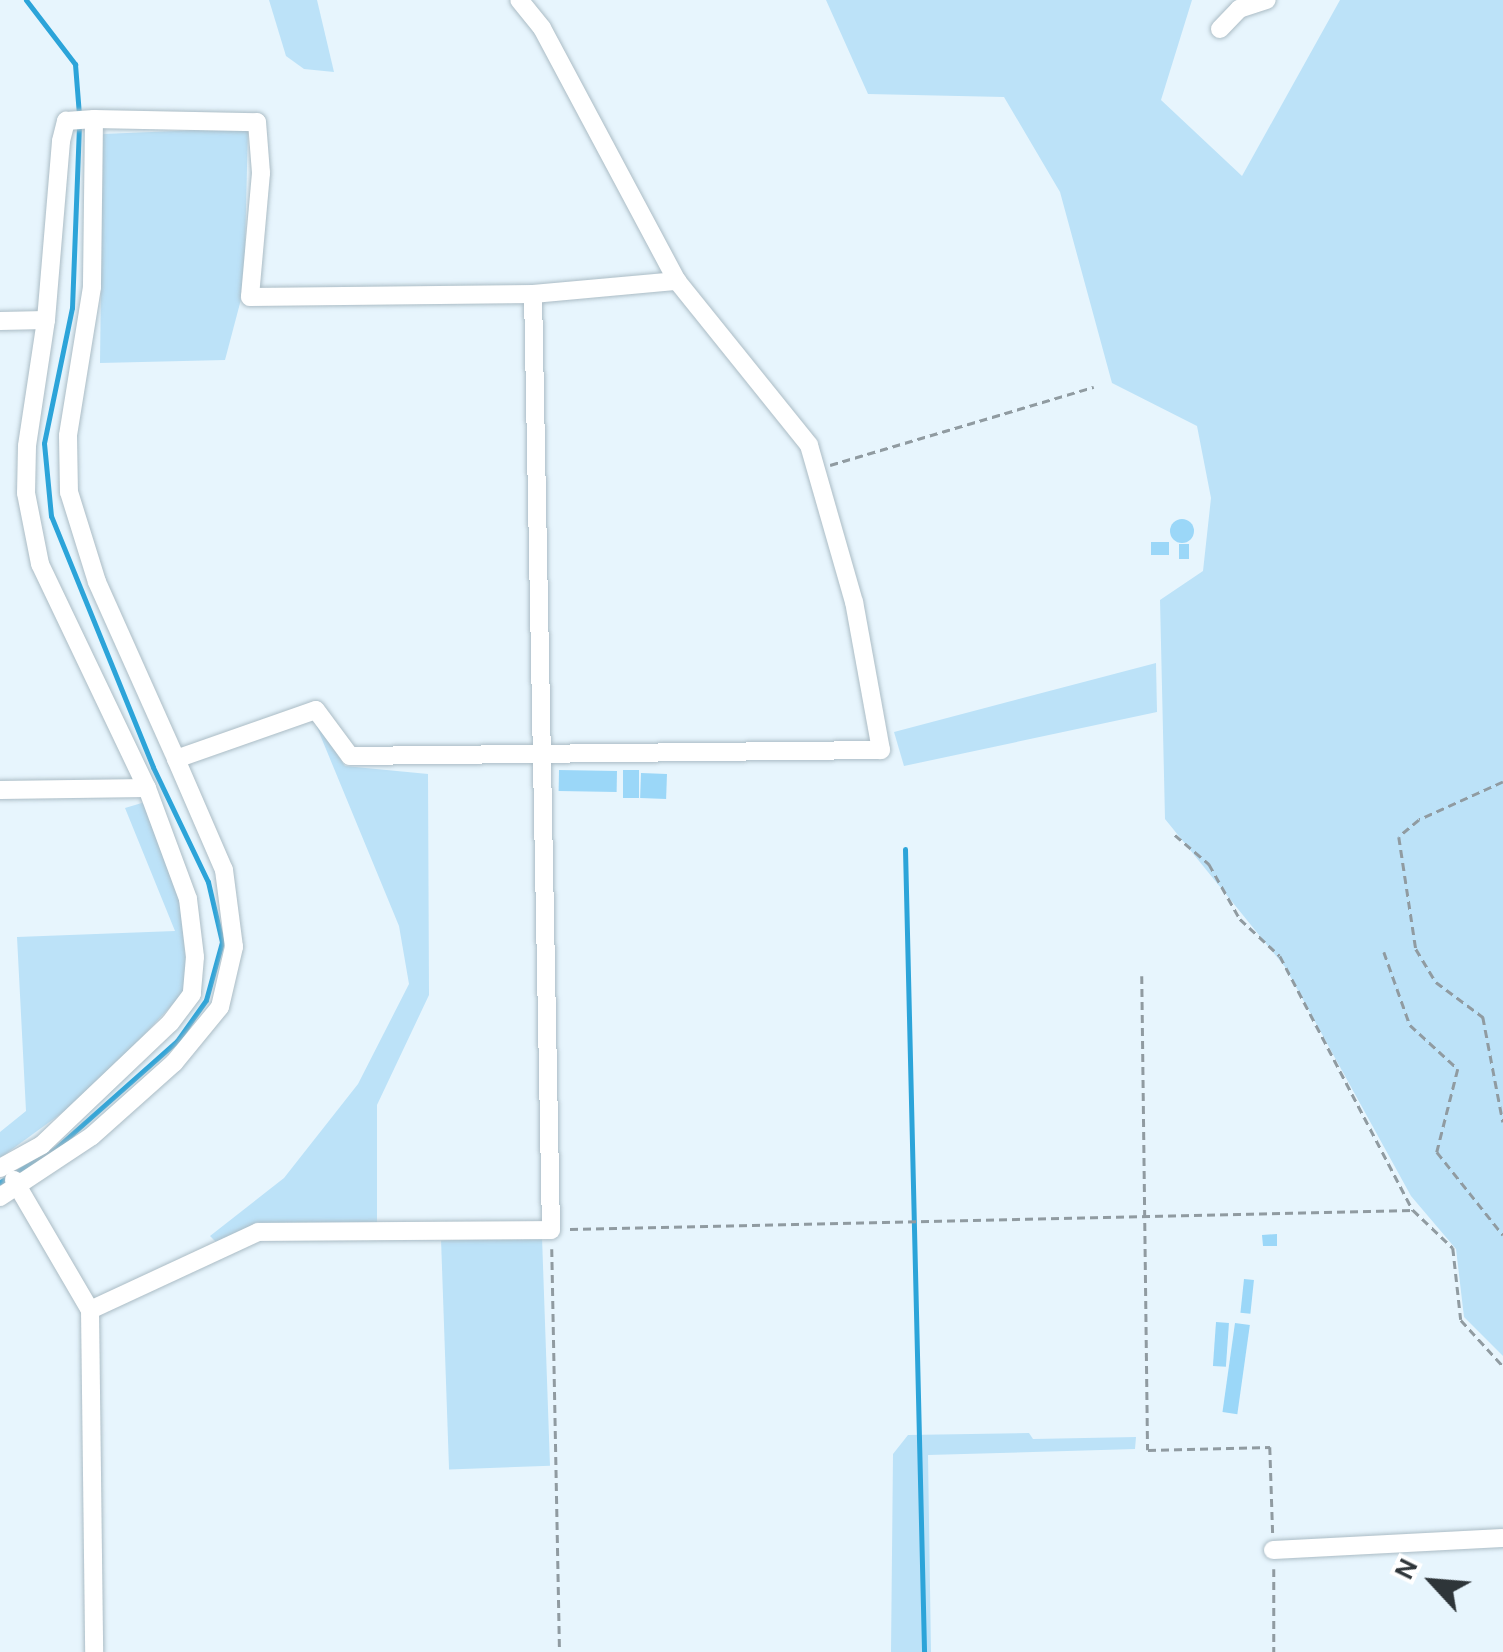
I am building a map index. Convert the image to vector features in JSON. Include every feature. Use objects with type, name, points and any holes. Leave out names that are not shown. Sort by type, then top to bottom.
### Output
[{"type":"street","points":[[176,759],[316,710],[350,756],[543,758],[881,750],[854,602],[809,445],[677,281],[664,246],[572,93],[542,28],[519,0]]},
{"type":"street","points":[[1220,29],[1238,9],[1266,0]]},
{"type":"street","points":[[8,1192],[92,1136],[174,1063],[220,1006],[234,946],[224,870],[91,566],[68,492],[68,436],[92,287],[84,120]]},
{"type":"street","points":[[94,1652],[90,1310],[8,1192],[4,1167],[42,1145],[192,994],[188,900],[146,788],[40,564],[26,493],[27,446],[46,320],[61,140],[66,122],[257,122],[261,173],[250,296],[533,294],[677,281]]},
{"type":"street","points":[[90,1310],[258,1232],[551,1230],[533,294]]},
{"type":"street","points":[[0,321],[46,320]]},
{"type":"street","points":[[0,790],[146,788]]},
{"type":"street","points":[[1274,1550],[1503,1538]]},
{"type":"path","points":[[814,470],[1094,387]]},
{"type":"path","points":[[1503,782],[1419,820],[1399,837],[1416,950],[1436,982],[1483,1017],[1503,1122]]},
{"type":"path","points":[[1176,835],[1208,864],[1240,919],[1280,956],[1314,1030],[1360,1099],[1413,1210],[1453,1248],[1460,1320],[1503,1366]]},
{"type":"path","points":[[1384,952],[1410,1024],[1458,1069],[1437,1152],[1503,1236]]},
{"type":"path","points":[[1142,976],[1141,1214],[1148,1450],[1270,1447],[1274,1652]]},
{"type":"path","points":[[560,1652],[551,1230],[1413,1210]]},
{"type":"shaded area","points":[[269,0],[317,0],[334,72],[304,69],[286,56]]},
{"type":"shaded area","points":[[826,0],[1192,0],[1161,100],[1242,176],[1340,0],[1503,0],[1503,1356],[1464,1317],[1456,1249],[1411,1196],[1285,967],[1165,819],[1160,600],[1203,571],[1211,498],[1197,426],[1112,383],[1060,192],[1004,97],[868,94]]},
{"type":"shaded area","points":[[248,128],[244,288],[225,360],[100,363],[103,134]]},
{"type":"shaded area","points":[[1156,663],[1157,712],[904,766],[894,732]]},
{"type":"shaded area","points":[[314,720],[345,766],[428,774],[429,995],[377,1105],[377,1224],[218,1244],[210,1236],[284,1178],[358,1084],[409,984],[399,926]]},
{"type":"shaded area","points":[[145,802],[180,898],[188,988],[88,1094],[0,1158],[0,1132],[26,1111],[17,937],[175,931],[125,808]]},
{"type":"shaded area","points":[[542,1237],[550,1466],[449,1469],[441,1241]]},
{"type":"shaded area","points":[[1029,1433],[1033,1439],[1136,1437],[1135,1449],[928,1455],[931,1652],[891,1652],[893,1454],[908,1435]]},
{"type":"building","points":[[1182,519],[1194,531],[1182,543],[1170,531]]},
{"type":"building","points":[[1151,542],[1169,542],[1169,555],[1151,555]]},
{"type":"building","points":[[1179,544],[1189,544],[1189,559],[1179,559]]},
{"type":"building","points":[[559,770],[617,771],[617,792],[559,791]]},
{"type":"building","points":[[623,770],[639,770],[639,798],[623,798]]},
{"type":"building","points":[[641,773],[667,774],[666,799],[640,798]]},
{"type":"building","points":[[1277,1234],[1277,1246],[1263,1246],[1262,1235]]},
{"type":"building","points":[[1244,1279],[1254,1280],[1250,1314],[1240,1313]]},
{"type":"building","points":[[1216,1322],[1229,1323],[1226,1367],[1213,1366]]},
{"type":"building","points":[[1235,1323],[1250,1325],[1237,1414],[1222,1412]]},
{"type":"waterway","points":[[26,0],[75,64],[79,115]]},
{"type":"waterway","points":[[0,1182],[55,1149],[177,1041],[206,1000],[222,942],[208,882],[153,767],[51,516],[44,443],[72,308],[79,126]]},
{"type":"waterway","points":[[905,849],[924,1652]]}]
